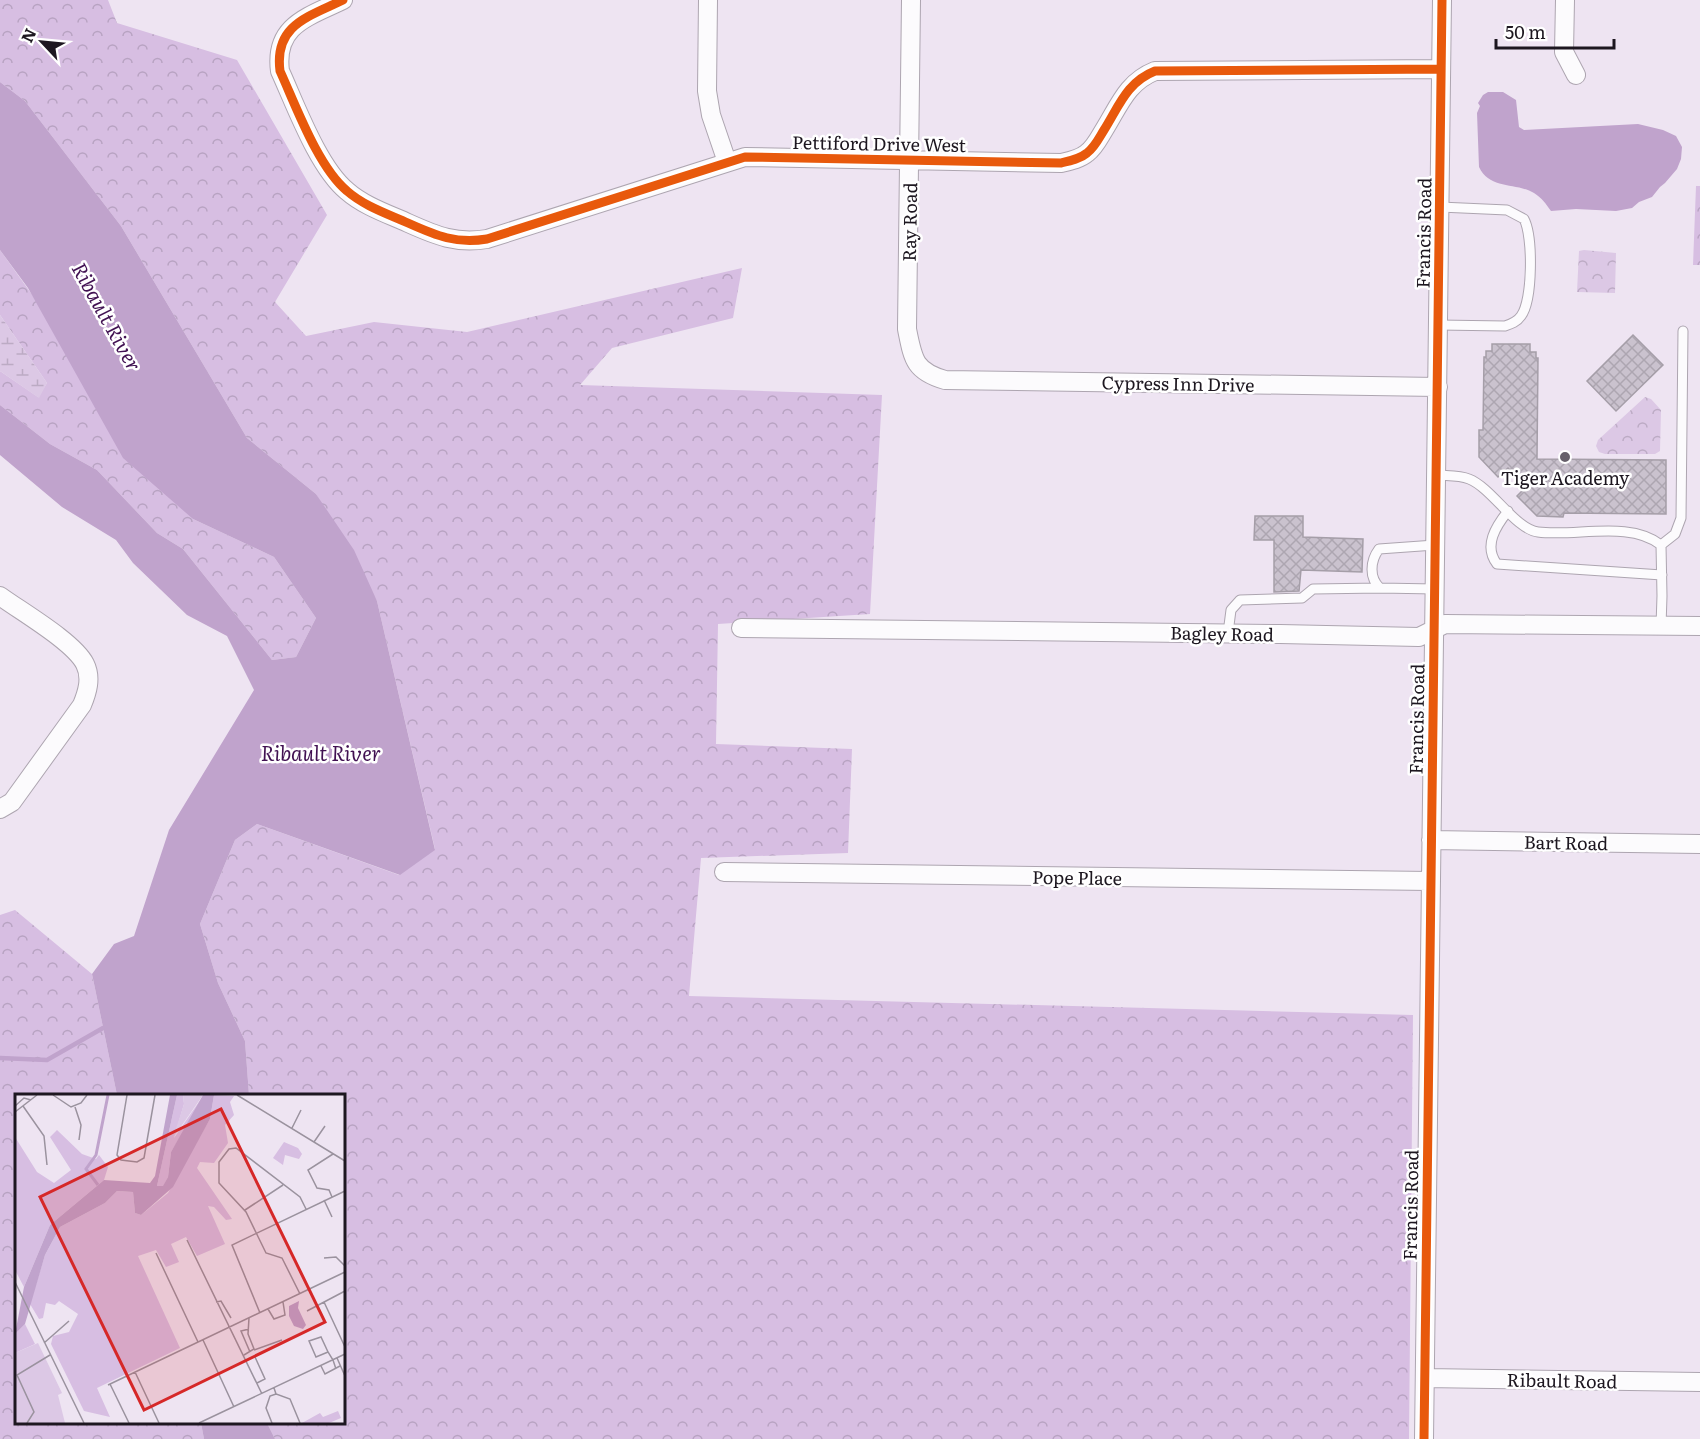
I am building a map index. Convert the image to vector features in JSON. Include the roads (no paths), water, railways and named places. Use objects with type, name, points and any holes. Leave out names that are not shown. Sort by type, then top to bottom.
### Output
[{"type":"street","name":"Pettiford Drive West","points":[[343,0],[299,21],[281,43],[278,57],[280,71],[318,151],[333,176],[347,191],[366,204],[432,234],[468,242],[487,239],[745,157],[1061,163],[1074,160],[1087,153],[1097,143],[1129,88],[1141,76],[1155,70],[1442,69]]},
{"type":"street","points":[[708,0],[707,91],[711,115],[727,162]]},
{"type":"street","name":"Ray Road","points":[[911,0],[907,329],[913,358],[921,369]]},
{"type":"street","name":"Francis Road","points":[[1424,1439],[1442,0]]},
{"type":"street","points":[[1565,0],[1564,52],[1576,75]]},
{"type":"street","name":"Cypress Inn Drive","points":[[921,369],[945,380],[1438,387]]},
{"type":"street","points":[[0,596],[71,647],[86,664],[89,678],[82,705],[12,802],[0,809]]},
{"type":"street","name":"Bagley Road","points":[[741,628],[1419,637],[1445,624],[1700,626]]},
{"type":"street","name":"Bart Road","points":[[1431,840],[1700,844]]},
{"type":"street","name":"Pope Place","points":[[724,872],[1430,881]]},
{"type":"street","name":"Ribault Road","points":[[1425,1378],[1700,1382]]},
{"type":"lane","points":[[1438,325],[1505,326],[1520,318],[1528,299],[1530,235],[1524,219],[1507,210],[1440,207]]},
{"type":"lane","points":[[1661,545],[1675,534],[1681,518],[1683,331]]},
{"type":"lane","points":[[1437,475],[1467,478],[1477,482],[1522,524],[1536,532],[1629,532],[1652,538],[1661,545]]},
{"type":"lane","points":[[1508,511],[1497,525],[1491,541],[1491,557],[1497,564],[1662,575]]},
{"type":"lane","points":[[1380,588],[1373,580],[1372,573],[1373,560],[1378,549],[1435,545]]},
{"type":"lane","points":[[1661,545],[1661,626]]},
{"type":"lane","points":[[1228,633],[1231,610],[1240,600],[1302,598],[1313,589],[1435,589]]},
{"type":"water","name":"Ribault River","points":[[0,82],[25,101],[121,226],[247,438],[316,494],[354,550],[377,601],[435,850],[400,875],[257,824],[235,840],[200,924],[218,983],[245,1041],[249,1094],[117,1094],[92,974],[114,944],[134,936],[169,830],[254,690],[227,636],[187,615],[133,563],[116,540],[62,507],[0,455],[0,405],[50,444],[97,470],[157,533],[183,549],[272,660],[296,657],[316,618],[274,557],[193,519],[123,458],[28,288],[0,250]]},
{"type":"water","points":[[1488,92],[1503,92],[1516,100],[1519,127],[1524,130],[1638,124],[1663,130],[1676,136],[1682,147],[1681,159],[1677,169],[1652,197],[1639,202],[1632,208],[1616,211],[1576,209],[1551,211],[1534,193],[1496,182],[1484,174],[1479,167],[1477,113],[1480,106],[1478,103]]},
{"type":"water","points":[[201,1424],[268,1424],[275,1439],[204,1439]]},
{"type":"waterway","points":[[0,1058],[47,1060],[103,1028]]},
{"type":"place","name":"Tiger Academy","points":[[1565,457]]}]
